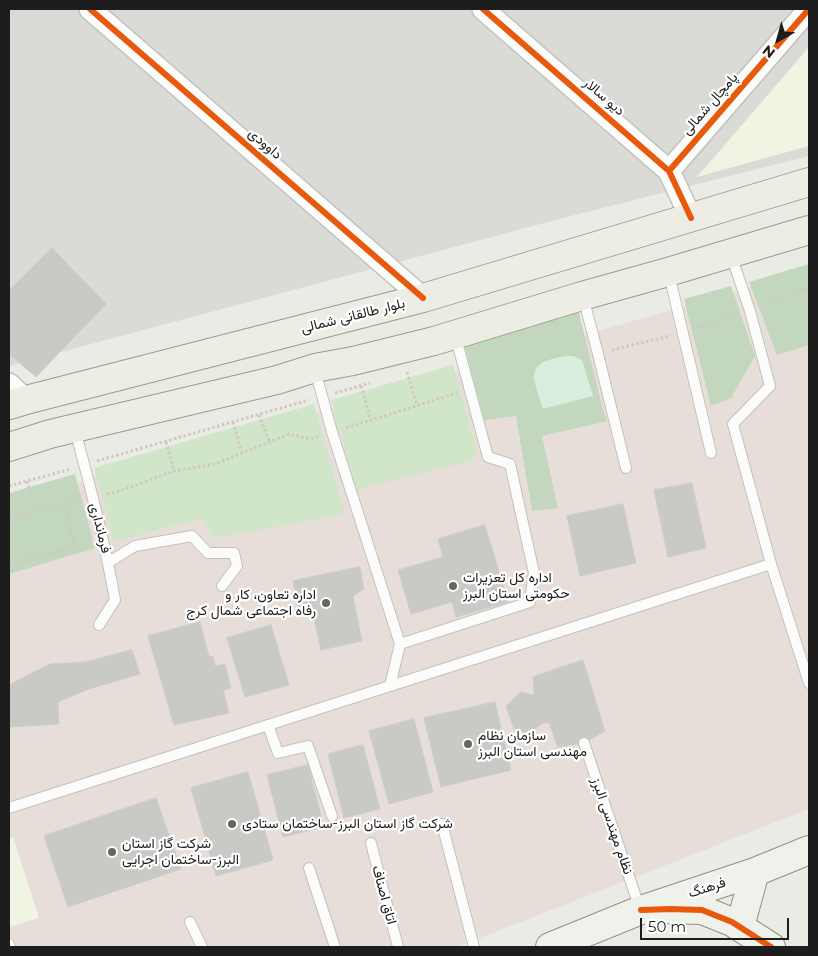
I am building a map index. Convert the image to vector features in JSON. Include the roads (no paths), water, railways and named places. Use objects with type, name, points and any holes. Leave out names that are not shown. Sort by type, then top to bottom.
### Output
[{"type":"main road","name":"بلوار طالقانی شمالی","points":[[14,396],[268,338],[423,298],[809,182]]},
{"type":"main road","points":[[9,447],[50,434],[277,380],[315,368],[353,361],[426,343],[809,230]]},
{"type":"main road","points":[[268,338],[277,380]]},
{"type":"main road","name":"فرهنگ","points":[[550,947],[590,941],[641,910],[755,872],[809,850]]},
{"type":"main road","points":[[742,919],[755,872]]},
{"type":"main road","points":[[707,888],[772,947]]},
{"type":"main road","points":[[641,910],[670,908],[702,910],[732,922],[772,947]]},
{"type":"street","name":"داوودی","points":[[90,9],[423,298]]},
{"type":"street","name":"دیو سالار","points":[[483,9],[669,171],[691,218]]},
{"type":"street","name":"پامچال شمالی","points":[[669,171],[809,9]]},
{"type":"lane","points":[[731,254],[750,311],[770,386],[733,424],[771,564],[808,678]]},
{"type":"lane","points":[[668,272],[711,453]]},
{"type":"lane","points":[[582,296],[626,468]]},
{"type":"lane","points":[[400,644],[530,602],[534,573],[510,464],[488,456],[454,334]]},
{"type":"lane","points":[[315,368],[332,432],[400,644],[390,686]]},
{"type":"lane","name":"فرمانداری","points":[[74,429],[109,562],[114,600],[99,624]]},
{"type":"lane","points":[[109,562],[135,546],[192,536],[208,553],[234,553],[237,566],[222,586]]},
{"type":"lane","points":[[9,808],[771,564]]},
{"type":"lane","points":[[268,725],[278,753],[308,746],[332,816]]},
{"type":"lane","name":"نظام مهندسی البرز","points":[[584,743],[641,910]]},
{"type":"lane","points":[[442,824],[474,947]]},
{"type":"lane","name":"اتاق اصناف","points":[[371,843],[398,947]]},
{"type":"lane","points":[[309,868],[336,947]]},
{"type":"lane","points":[[190,922],[202,947]]},
{"type":"place","name":"اداره کل تعزیرات حکومتی استان البرز","points":[[453,586]]},
{"type":"place","name":"اداره تعاون، کار و رفاه اجتماعی شمال کرج","points":[[326,603]]},
{"type":"place","name":"سازمان نظام مهندسی استان البرز","points":[[468,744]]},
{"type":"place","name":"شرکت گاز استان البرز-ساختمان ستادی","points":[[232,824]]},
{"type":"place","name":"شرکت گاز استان البرز-ساختمان اجرایی","points":[[112,852]]}]
